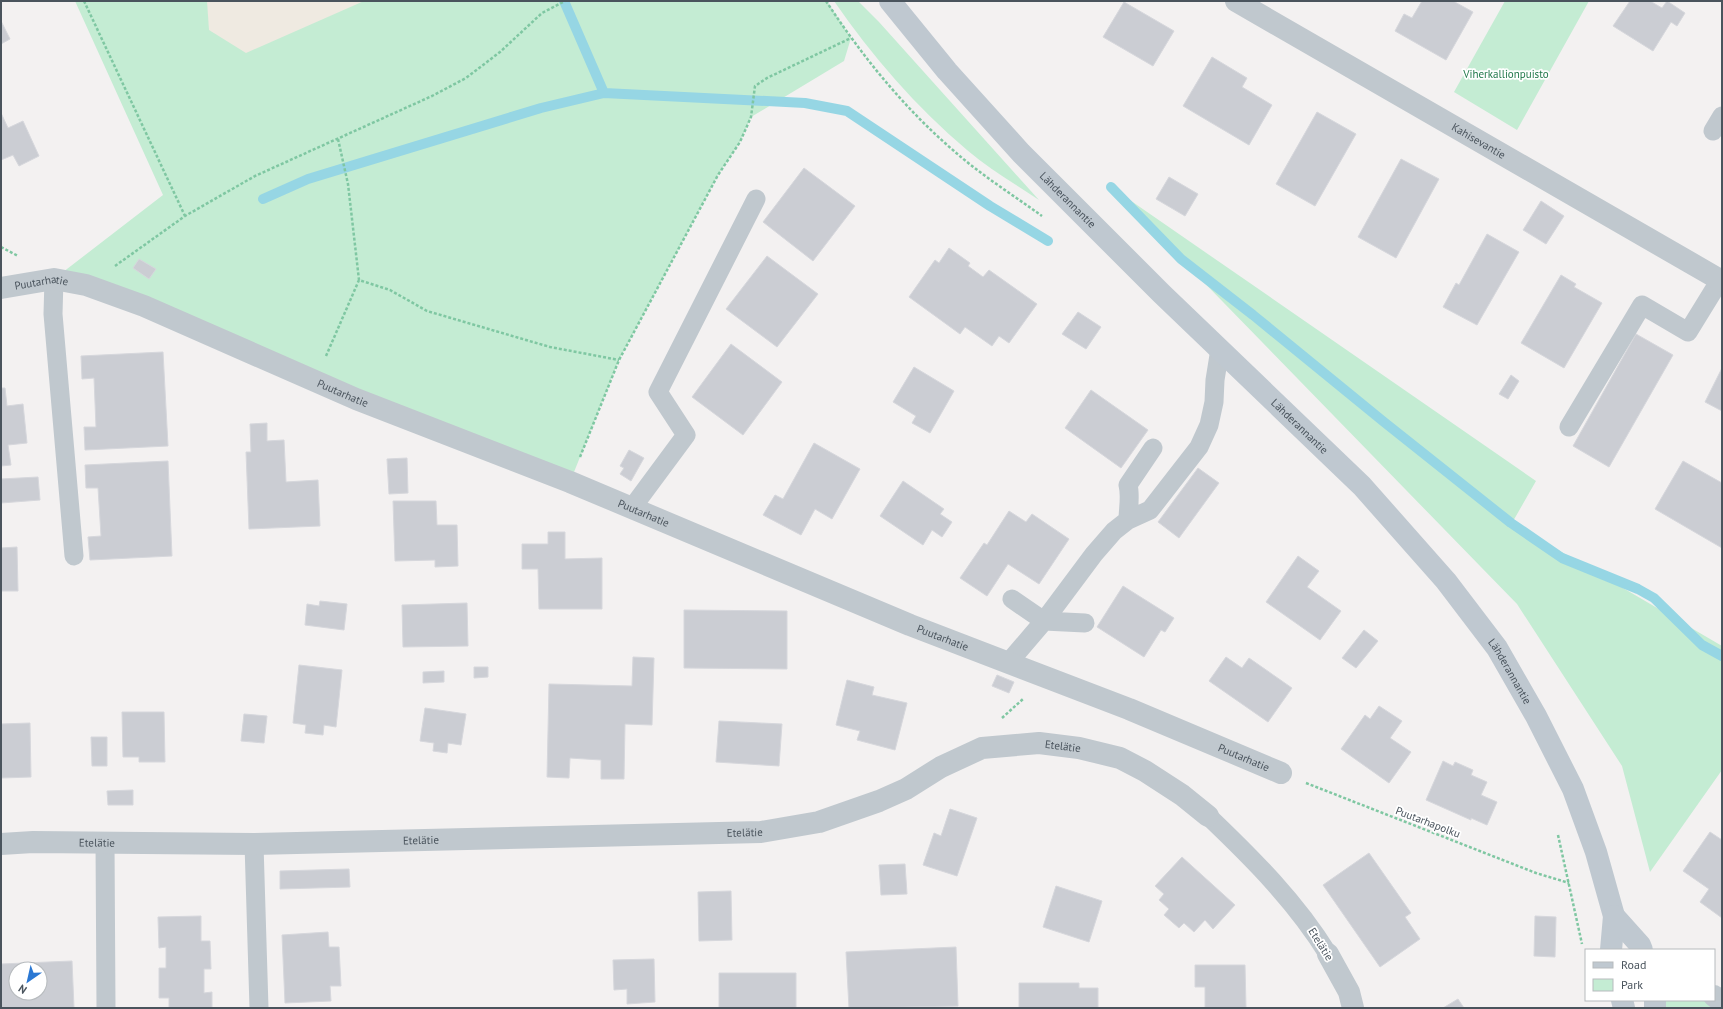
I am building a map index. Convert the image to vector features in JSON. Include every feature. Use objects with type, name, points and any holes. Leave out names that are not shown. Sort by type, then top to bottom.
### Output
[{"type":"main road","name":"Lähderannantie","points":[[890,1],[946,71],[1021,154],[1362,486],[1446,581],[1497,648],[1536,716],[1573,789],[1596,852],[1614,916],[1611,949]]},
{"type":"main road","name":"Lähderannantie","points":[[1614,916],[1640,945],[1642,949]]},
{"type":"street","name":"Kahisevantie","points":[[1238,1],[1721,280]]},
{"type":"street","name":"Puutarhatie","points":[[1,288],[54,279],[86,285],[144,306],[356,399],[570,482],[910,625],[1047,677],[1281,773]]},
{"type":"street","name":"Etelätie","points":[[1,844],[33,842],[105,842],[254,844],[761,832],[819,822],[879,801],[906,789],[941,767],[982,748],[1039,743],[1079,748],[1115,756],[1145,771],[1182,795],[1208,816]]},
{"type":"street","name":"Etelätie","points":[[1328,954],[1349,992],[1354,1008]]},
{"type":"lane","points":[[632,508],[686,435],[658,392],[756,199]]},
{"type":"lane","points":[[54,279],[52,314],[74,556]]},
{"type":"lane","points":[[1569,427],[1642,305],[1688,332],[1721,280]]},
{"type":"lane","points":[[1009,662],[1044,621],[1094,554],[1114,531],[1128,520],[1150,510],[1199,447],[1209,425],[1214,402],[1215,380],[1220,349]]},
{"type":"lane","points":[[1128,520],[1130,493],[1128,485],[1153,448]]},
{"type":"lane","points":[[1012,599],[1044,621],[1085,623]]},
{"type":"lane","name":"Etelätie","points":[[1208,816],[1258,864],[1312,927],[1328,954]]},
{"type":"lane","points":[[105,842],[106,1008]]},
{"type":"lane","points":[[254,844],[259,1008]]},
{"type":"path","points":[[84,1],[185,216]]},
{"type":"path","points":[[86,285],[169,229],[185,216],[255,176],[432,96],[466,78],[500,52],[542,13],[565,1]]},
{"type":"path","points":[[826,1],[851,38],[908,107],[954,152],[1043,217]]},
{"type":"path","points":[[570,482],[619,360],[718,175],[740,142],[751,117],[755,86],[767,78],[851,38]]},
{"type":"path","points":[[313,380],[330,348],[359,280],[348,184],[340,154],[338,139]]},
{"type":"path","points":[[359,280],[390,290],[427,311],[550,347],[619,360]]},
{"type":"path","points":[[982,748],[989,732],[1047,677]]},
{"type":"path","name":"Puutarhapolku","points":[[1281,773],[1536,873],[1569,883]]},
{"type":"path","points":[[1557,831],[1583,947]]},
{"type":"green space","points":[[75,1],[827,1],[851,38],[844,61],[751,117],[740,142],[718,175],[619,360],[570,482],[54,279],[163,195]]},
{"type":"green space","points":[[834,1],[858,1],[879,22],[1039,200],[975,157],[948,134],[879,61]]},
{"type":"green space","name":"Viherkallionpuisto","points":[[1505,1],[1589,1],[1517,130],[1454,92]]},
{"type":"green space","points":[[1111,187],[1536,481],[1512,523],[1722,646],[1722,770],[1650,872],[1622,766],[1517,604]]},
{"type":"green space","points":[[1664,1001],[1709,1001],[1719,1008],[1666,1008]]},
{"type":"sand","points":[[207,1],[364,1],[246,53],[209,30]]},
{"type":"building","points":[[1422,1],[1453,1],[1473,12],[1446,60],[1395,31],[1404,14],[1412,18]]},
{"type":"building","points":[[1630,1],[1650,1],[1662,8],[1667,1],[1685,13],[1677,26],[1671,22],[1653,51],[1613,26]]},
{"type":"building","points":[[1124,2],[1174,31],[1153,66],[1103,37]]},
{"type":"building","points":[[1,21],[10,39],[1,44]]},
{"type":"building","points":[[1212,57],[1247,78],[1242,87],[1272,105],[1249,145],[1183,106]]},
{"type":"building","points":[[1317,112],[1356,134],[1315,206],[1276,184]]},
{"type":"building","points":[[1,113],[8,128],[23,121],[39,156],[19,166],[13,155],[1,160]]},
{"type":"building","points":[[1401,159],[1439,179],[1396,258],[1358,237]]},
{"type":"building","points":[[804,168],[855,206],[813,261],[763,222]]},
{"type":"building","points":[[1169,177],[1198,194],[1185,216],[1156,199]]},
{"type":"building","points":[[1541,201],[1564,216],[1546,244],[1523,230]]},
{"type":"building","points":[[1487,234],[1519,252],[1477,325],[1443,307],[1456,283],[1459,285]]},
{"type":"building","points":[[949,248],[970,263],[968,266],[983,277],[989,270],[1037,304],[1009,343],[999,336],[992,346],[965,327],[960,334],[909,297],[935,260],[939,263]]},
{"type":"building","points":[[767,256],[818,294],[777,347],[726,309]]},
{"type":"building","points":[[139,259],[156,269],[149,279],[133,268]]},
{"type":"building","points":[[1561,275],[1576,284],[1574,287],[1602,303],[1564,368],[1521,343]]},
{"type":"building","points":[[1078,312],[1101,327],[1086,349],[1062,334]]},
{"type":"building","points":[[1636,334],[1673,355],[1609,467],[1573,446]]},
{"type":"building","points":[[731,344],[782,382],[743,435],[692,397]]},
{"type":"building","points":[[163,352],[168,446],[85,450],[84,427],[96,427],[94,378],[82,379],[81,356]]},
{"type":"building","points":[[914,367],[954,391],[930,433],[912,423],[916,416],[893,402]]},
{"type":"building","points":[[1722,368],[1722,411],[1705,402]]},
{"type":"building","points":[[1511,375],[1519,381],[1508,399],[1499,394]]},
{"type":"building","points":[[1,388],[5,388],[7,406],[23,404],[27,443],[8,445],[11,465],[1,466]]},
{"type":"building","points":[[1091,390],[1148,430],[1121,468],[1065,428]]},
{"type":"building","points":[[267,423],[267,441],[284,440],[286,482],[318,480],[320,526],[249,529],[246,452],[251,452],[250,424]]},
{"type":"building","points":[[814,443],[860,469],[832,519],[815,509],[801,535],[763,515],[775,495],[783,499]]},
{"type":"building","points":[[629,450],[644,458],[631,481],[620,474],[624,468],[620,466]]},
{"type":"building","points":[[407,458],[408,493],[389,494],[387,459]]},
{"type":"building","points":[[168,461],[172,556],[90,560],[88,537],[101,536],[98,488],[86,488],[85,465]]},
{"type":"building","points":[[1683,461],[1722,483],[1722,548],[1655,509]]},
{"type":"building","points":[[1198,468],[1219,483],[1179,538],[1158,522]]},
{"type":"building","points":[[38,477],[40,500],[1,503],[1,479]]},
{"type":"building","points":[[903,481],[944,509],[940,514],[952,522],[942,537],[932,530],[923,545],[880,516]]},
{"type":"building","points":[[393,501],[436,501],[437,525],[457,525],[458,566],[435,567],[435,560],[395,561]]},
{"type":"building","points":[[1009,511],[1026,522],[1032,514],[1069,539],[1039,584],[1008,564],[987,596],[960,578],[984,543],[987,545]]},
{"type":"building","points":[[548,532],[565,532],[565,559],[602,558],[602,609],[539,609],[538,569],[522,569],[522,544],[548,544]]},
{"type":"building","points":[[17,547],[18,591],[1,591],[1,548]]},
{"type":"building","points":[[1298,556],[1319,571],[1307,587],[1341,611],[1320,640],[1266,602]]},
{"type":"building","points":[[1123,586],[1174,618],[1165,632],[1161,630],[1144,657],[1097,627]]},
{"type":"building","points":[[320,601],[347,604],[344,630],[305,625],[307,604],[319,606]]},
{"type":"building","points":[[467,603],[468,646],[403,647],[402,605]]},
{"type":"building","points":[[684,610],[787,611],[787,669],[684,668]]},
{"type":"building","points":[[1364,630],[1378,641],[1356,668],[1342,658]]},
{"type":"building","points":[[633,657],[654,658],[652,725],[625,724],[624,779],[601,779],[601,760],[570,758],[569,778],[547,777],[549,684],[632,686]]},
{"type":"building","points":[[1226,657],[1242,668],[1249,658],[1292,688],[1268,722],[1209,681]]},
{"type":"building","points":[[299,665],[342,670],[336,727],[324,725],[323,735],[305,733],[306,725],[293,723]]},
{"type":"building","points":[[474,667],[488,667],[488,677],[474,678]]},
{"type":"building","points":[[444,671],[444,682],[423,683],[423,672]]},
{"type":"building","points":[[997,675],[1014,682],[1009,693],[992,686]]},
{"type":"building","points":[[847,680],[874,687],[872,695],[907,703],[895,750],[857,740],[860,731],[836,725]]},
{"type":"building","points":[[1379,706],[1402,721],[1390,738],[1411,752],[1389,783],[1341,749],[1365,715],[1370,719]]},
{"type":"building","points":[[425,708],[466,714],[461,745],[448,743],[447,753],[433,751],[434,743],[420,741]]},
{"type":"building","points":[[122,712],[164,712],[165,762],[139,762],[139,757],[123,757]]},
{"type":"building","points":[[244,714],[267,716],[264,743],[241,741]]},
{"type":"building","points":[[719,721],[782,724],[779,766],[716,762]]},
{"type":"building","points":[[30,723],[31,777],[1,778],[1,724]]},
{"type":"building","points":[[91,737],[107,737],[107,766],[92,766]]},
{"type":"building","points":[[1443,761],[1453,766],[1455,762],[1473,770],[1471,775],[1487,782],[1481,795],[1497,802],[1487,825],[1471,818],[1471,820],[1426,800]]},
{"type":"building","points":[[133,790],[133,805],[108,805],[107,791]]},
{"type":"building","points":[[950,809],[977,818],[957,876],[923,865],[934,833],[941,836]]},
{"type":"building","points":[[1710,832],[1722,840],[1722,918],[1700,902],[1709,889],[1683,871]]},
{"type":"building","points":[[1369,853],[1411,913],[1405,917],[1420,939],[1380,967],[1323,885]]},
{"type":"building","points":[[1182,857],[1235,905],[1213,929],[1205,920],[1194,932],[1184,923],[1179,928],[1164,915],[1169,909],[1159,900],[1164,894],[1155,886]]},
{"type":"building","points":[[905,864],[907,894],[881,895],[879,865]]},
{"type":"building","points":[[349,869],[350,887],[280,889],[280,871]]},
{"type":"building","points":[[1056,886],[1102,901],[1089,942],[1043,927]]},
{"type":"building","points":[[731,891],[732,940],[699,941],[698,892]]},
{"type":"building","points":[[201,916],[201,941],[210,941],[211,969],[204,969],[204,993],[212,992],[212,1008],[169,1008],[169,998],[159,998],[159,968],[166,968],[166,947],[159,948],[158,917]]},
{"type":"building","points":[[1535,916],[1556,917],[1555,957],[1534,956]]},
{"type":"building","points":[[328,932],[329,947],[339,947],[341,986],[330,986],[331,1001],[285,1003],[282,935]]},
{"type":"building","points":[[956,947],[958,1006],[849,1008],[846,952]]},
{"type":"building","points":[[654,959],[655,1002],[627,1004],[627,989],[614,990],[613,960]]},
{"type":"building","points":[[72,961],[74,1008],[1,1008],[1,964],[8,964],[8,1001],[48,1001],[48,962]]},
{"type":"building","points":[[1195,965],[1245,965],[1246,1008],[1205,1008],[1205,987],[1195,987]]},
{"type":"building","points":[[719,973],[796,973],[796,1008],[719,1008]]},
{"type":"building","points":[[1019,983],[1079,983],[1079,988],[1098,988],[1098,1008],[1019,1008]]},
{"type":"building","points":[[1458,999],[1464,1008],[1443,1008]]},
{"type":"waterway","points":[[564,1],[604,93]]},
{"type":"waterway","points":[[263,199],[308,179],[541,108],[604,93],[805,103],[847,111],[990,206],[1048,241]]},
{"type":"waterway","points":[[1111,187],[1181,259],[1253,315],[1511,523],[1562,558],[1638,589],[1654,598],[1702,645],[1722,656]]}]
